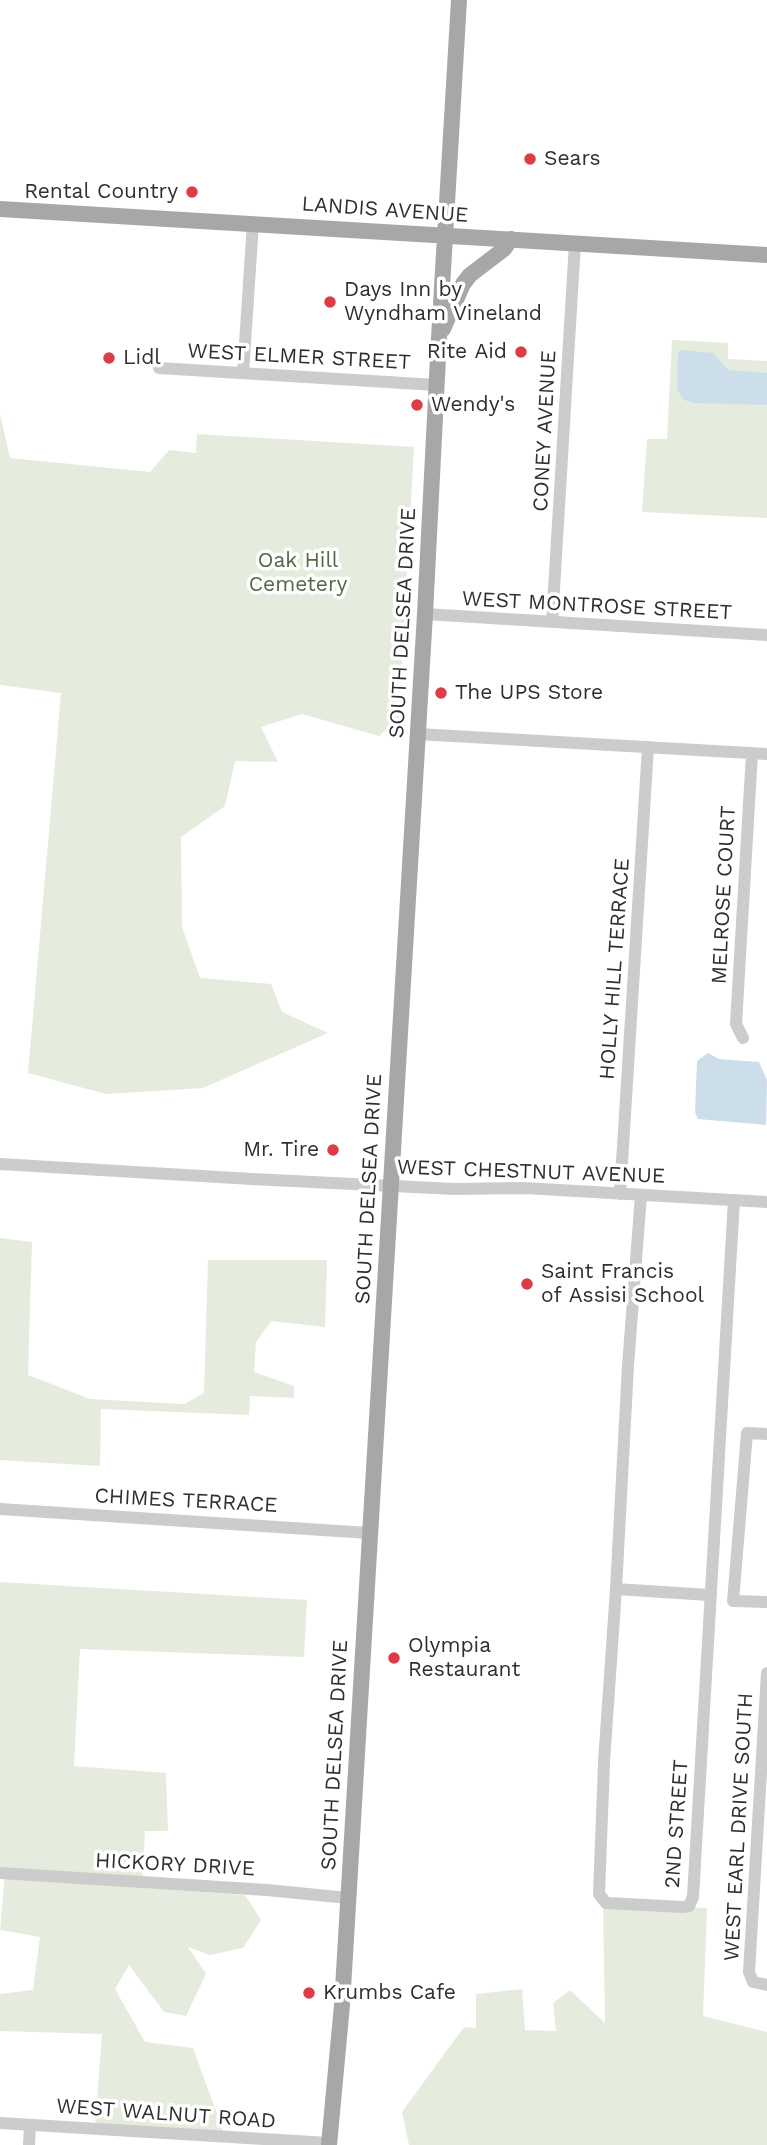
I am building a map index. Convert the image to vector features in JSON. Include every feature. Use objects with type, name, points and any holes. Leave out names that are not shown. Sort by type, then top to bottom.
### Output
[{"type":"main road","name":"SOUTH DELSEA DRIVE","points":[[329,2144],[342,2005],[459,0]]},
{"type":"main road","name":"LANDIS AVENUE","points":[[0,209],[767,255]]},
{"type":"main road","points":[[439,338],[463,284],[470,275],[504,249],[511,239]]},
{"type":"street","points":[[243,373],[253,223]]},
{"type":"street","name":"CONEY AVENUE","points":[[552,622],[575,243]]},
{"type":"street","name":"WEST ELMER STREET","points":[[159,368],[436,385]]},
{"type":"street","name":"WEST MONTROSE STREET","points":[[425,614],[767,635]]},
{"type":"street","points":[[418,734],[767,754]]},
{"type":"street","name":"HOLLY HILL TERRACE","points":[[620,1194],[648,747]]},
{"type":"street","name":"MELROSE COURT","points":[[743,1038],[736,1024],[752,752]]},
{"type":"street","name":"WEST CHESTNUT AVENUE","points":[[0,1164],[390,1186],[524,1188],[767,1202]]},
{"type":"street","name":"2ND STREET","points":[[641,1195],[628,1367],[599,1864],[599,1894],[606,1903],[684,1907],[689,1906],[692,1897],[734,1200]]},
{"type":"street","points":[[767,1434],[747,1433],[733,1601],[767,1602]]},
{"type":"street","name":"CHIMES TERRACE","points":[[0,1509],[369,1533]]},
{"type":"street","points":[[617,1589],[709,1594]]},
{"type":"street","name":"WEST EARL DRIVE SOUTH","points":[[767,1673],[749,1972],[753,1982],[767,1984]]},
{"type":"street","name":"HICKORY DRIVE","points":[[0,1873],[267,1890],[348,1898]]},
{"type":"street","name":"WEST WALNUT ROAD","points":[[0,2123],[329,2144]]},
{"type":"street","points":[[29,2145],[30,2125]]},
{"type":"green space","points":[[672,340],[728,343],[728,359],[767,361],[767,518],[642,512],[647,439],[667,439]]},
{"type":"green space","name":"Oak Hill Cemetery","points":[[0,414],[10,458],[150,472],[169,450],[196,453],[197,434],[414,447],[399,717],[379,736],[302,714],[261,727],[278,762],[235,761],[225,806],[181,837],[182,927],[200,978],[271,984],[282,1012],[328,1033],[203,1088],[106,1094],[28,1073],[61,693],[0,685]]},
{"type":"green space","points":[[0,1238],[32,1242],[28,1375],[90,1399],[184,1404],[204,1393],[208,1260],[327,1260],[325,1327],[271,1321],[256,1342],[254,1372],[294,1386],[294,1398],[250,1396],[249,1415],[101,1409],[100,1466],[0,1460]]},
{"type":"green space","points":[[0,1582],[307,1600],[304,1657],[80,1649],[74,1766],[166,1773],[168,1831],[145,1831],[142,1888],[245,1895],[261,1920],[243,1948],[210,1955],[188,1947],[206,1974],[186,2016],[164,2012],[129,1965],[115,1989],[145,2042],[193,2048],[225,2136],[95,2127],[102,2034],[0,2031],[0,1994],[33,1990],[40,1937],[0,1930],[5,1873],[0,1870]]},
{"type":"green space","points":[[603,1904],[707,1908],[703,2016],[767,2032],[767,2145],[409,2145],[402,2112],[464,2027],[476,2028],[476,1994],[522,1989],[525,2030],[556,2031],[553,2003],[570,1990],[605,2023]]},
{"type":"water","points":[[682,350],[713,353],[728,370],[767,373],[767,405],[694,403],[684,400],[677,390],[678,352]]},
{"type":"water","points":[[708,1053],[719,1059],[759,1062],[767,1080],[766,1125],[698,1119],[695,1112],[697,1061]]},
{"type":"place","name":"Sears","points":[[530,159]]},
{"type":"place","name":"Rental Country","points":[[192,192]]},
{"type":"place","name":"Days Inn by Wyndham Vineland","points":[[330,302]]},
{"type":"place","name":"Rite Aid","points":[[521,352]]},
{"type":"place","name":"Lidl","points":[[109,358]]},
{"type":"place","name":"Wendy's","points":[[417,405]]},
{"type":"place","name":"The UPS Store","points":[[441,693]]},
{"type":"place","name":"Mr. Tire","points":[[333,1150]]},
{"type":"place","name":"Saint Francis of Assisi School","points":[[527,1284]]},
{"type":"place","name":"Olympia Restaurant","points":[[394,1658]]},
{"type":"place","name":"Krumbs Cafe","points":[[309,1993]]}]
